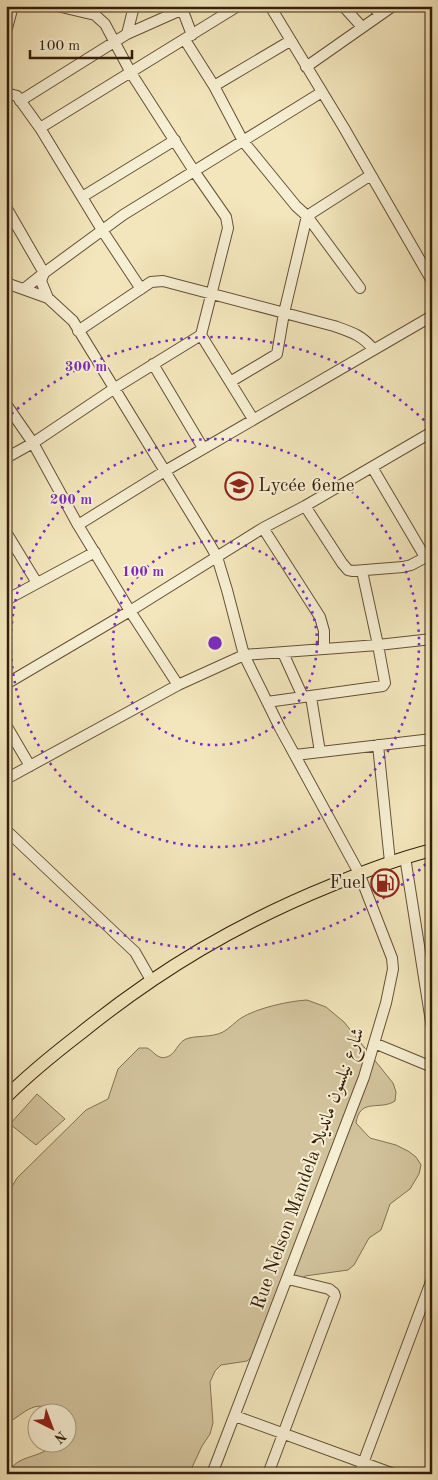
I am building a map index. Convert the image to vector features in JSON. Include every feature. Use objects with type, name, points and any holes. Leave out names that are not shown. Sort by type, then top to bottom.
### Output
[{"type":"main road","points":[[6,1097],[78,1035],[125,998],[178,962],[237,928],[286,904],[358,873],[432,850]]},
{"type":"street","points":[[6,32],[13,6]]},
{"type":"street","points":[[6,458],[33,443],[114,388],[201,335],[228,228],[226,217],[131,73],[105,24],[95,15],[79,9],[57,6]]},
{"type":"street","points":[[127,34],[134,6]]},
{"type":"street","points":[[40,128],[238,6]]},
{"type":"street","points":[[270,6],[371,174],[432,281]]},
{"type":"street","points":[[343,6],[362,27]]},
{"type":"street","points":[[306,67],[362,27],[377,10],[393,6]]},
{"type":"street","points":[[20,101],[127,34],[181,8],[188,37],[243,141],[296,206],[307,216],[360,288]]},
{"type":"street","points":[[214,86],[290,41]]},
{"type":"street","points":[[6,92],[17,96],[40,128],[102,230],[141,289]]},
{"type":"street","points":[[24,289],[123,215],[322,92]]},
{"type":"street","points":[[82,197],[174,140]]},
{"type":"street","points":[[230,382],[273,358],[276,354],[307,216],[371,174]]},
{"type":"street","points":[[7,211],[44,273]]},
{"type":"street","points":[[44,273],[41,281],[48,298]]},
{"type":"street","points":[[78,331],[151,282],[163,281],[334,326],[360,336],[374,349]]},
{"type":"street","points":[[6,283],[48,298]]},
{"type":"street","name":"Rue Nelson Mandela شارع نيلسون مانديلا","points":[[48,298],[74,321],[78,331],[217,558],[244,655],[358,873],[392,958],[393,968],[386,1003],[364,1077],[212,1474]]},
{"type":"street","points":[[78,525],[203,448],[432,316]]},
{"type":"street","points":[[201,335],[253,419]]},
{"type":"street","points":[[153,364],[203,448]]},
{"type":"street","points":[[7,405],[33,443],[78,525],[130,611],[178,685]]},
{"type":"street","points":[[6,684],[130,611],[263,528],[431,435]]},
{"type":"street","points":[[305,506],[348,570],[362,571],[403,567],[429,556],[372,467]]},
{"type":"street","points":[[263,528],[320,617],[324,631],[324,649]]},
{"type":"street","points":[[6,532],[37,583]]},
{"type":"street","points":[[7,598],[95,552]]},
{"type":"street","points":[[267,702],[383,686],[385,683],[362,571]]},
{"type":"street","points":[[6,779],[178,685],[244,655],[432,639]]},
{"type":"street","points":[[283,653],[307,697],[320,752]]},
{"type":"street","points":[[6,725],[30,766]]},
{"type":"street","points":[[295,755],[432,739]]},
{"type":"street","points":[[378,745],[390,862]]},
{"type":"street","points":[[6,830],[135,952],[151,980]]},
{"type":"street","points":[[405,857],[432,1028]]},
{"type":"street","points":[[374,1043],[432,1067]]},
{"type":"street","points":[[268,1474],[335,1296],[334,1292],[329,1289],[288,1279]]},
{"type":"street","points":[[359,1474],[432,1279]]},
{"type":"street","points":[[235,1416],[394,1474]]},
{"type":"shaded area","points":[[307,1000],[326,1007],[344,1022],[393,1083],[396,1092],[395,1101],[389,1104],[366,1107],[358,1115],[356,1123],[370,1138],[396,1145],[416,1157],[421,1165],[419,1174],[410,1189],[390,1204],[381,1230],[369,1238],[354,1265],[348,1270],[305,1276],[283,1291],[256,1353],[247,1361],[221,1365],[215,1371],[210,1382],[213,1423],[210,1434],[202,1446],[189,1474],[8,1474],[14,1465],[42,1452],[78,1452],[78,1402],[28,1402],[28,1410],[6,1424],[6,1211],[12,1186],[17,1178],[86,1110],[108,1099],[118,1069],[139,1048],[147,1048],[164,1058],[170,1056],[180,1043],[186,1039],[218,1034],[248,1014],[291,1002]]},
{"type":"shaded area","points":[[37,1094],[65,1119],[36,1145],[10,1124]]},
{"type":"place","name":"Lycée 6eme","points":[[239,486]]},
{"type":"place","name":"Fuel","points":[[385,883]]}]
